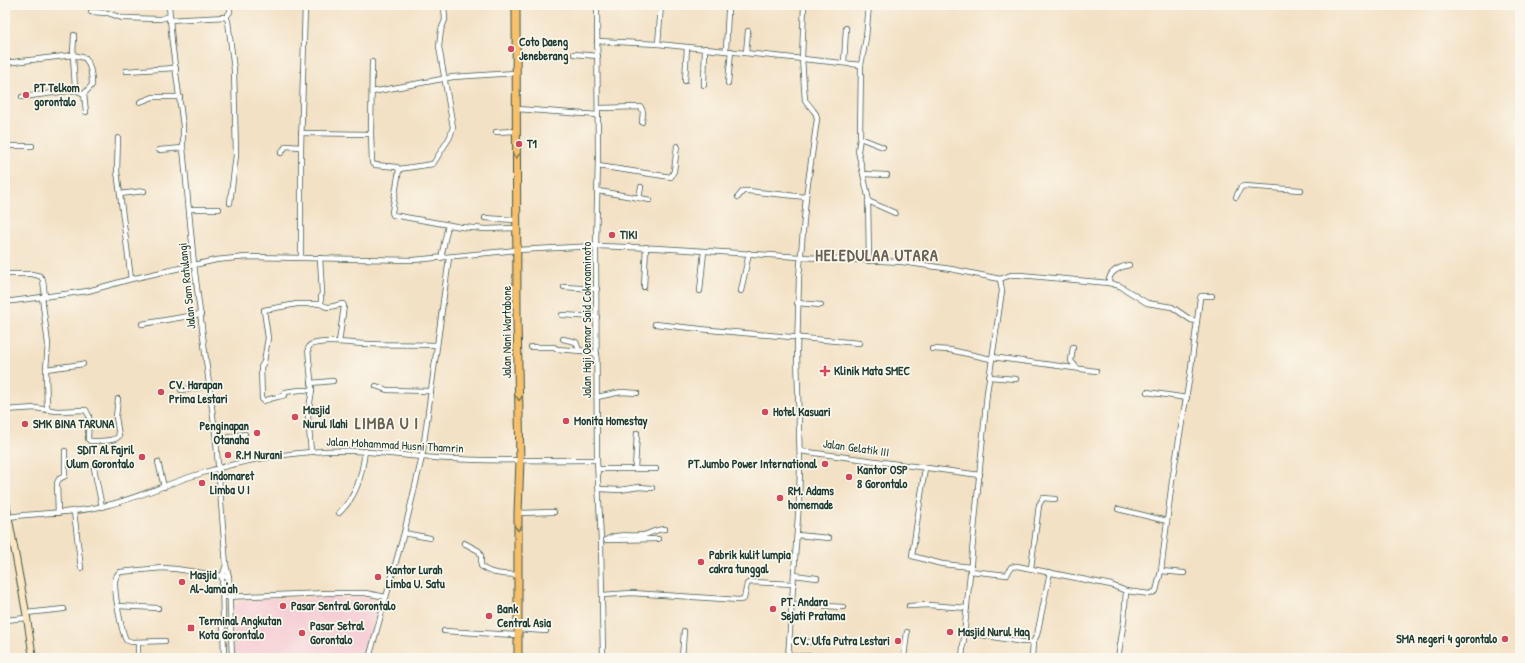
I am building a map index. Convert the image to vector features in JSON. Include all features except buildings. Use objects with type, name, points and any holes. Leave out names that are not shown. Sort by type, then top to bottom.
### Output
[{"type":"main road","name":"Jalan Nani Wartabone","points":[[516,5],[516,220],[520,460],[518,513],[518,658]]},
{"type":"street","name":"Jalan Sam Ratulangi","points":[[169,5],[183,126],[183,148],[190,209],[194,264],[219,468],[226,565],[229,577],[232,658]]},
{"type":"street","points":[[226,17],[230,12],[230,5]]},
{"type":"street","points":[[301,258],[301,147],[305,5]]},
{"type":"street","points":[[372,62],[372,163],[375,165],[399,168],[433,164],[450,137],[453,127],[439,47],[441,30],[446,20],[444,5]]},
{"type":"street","name":"Jalan Haji Oemar Said Cokroaminoto","points":[[597,5],[597,460],[601,541],[603,658]]},
{"type":"street","points":[[658,44],[661,5]]},
{"type":"street","points":[[804,5],[802,59],[805,100],[814,110],[817,119],[806,197],[800,258],[797,338],[800,451],[797,535],[789,657],[813,656]]},
{"type":"street","points":[[869,5],[866,38],[861,65],[860,138],[858,151],[868,200],[869,260]]},
{"type":"street","points":[[728,11],[728,82]]},
{"type":"street","points":[[91,12],[108,13],[122,18],[160,19],[226,17]]},
{"type":"street","points":[[226,17],[228,21],[234,70],[235,92],[236,155],[230,203]]},
{"type":"street","points":[[844,63],[846,28]]},
{"type":"street","points":[[746,53],[748,31]]},
{"type":"street","points":[[74,35],[73,55],[76,90]]},
{"type":"street","points":[[597,41],[706,48],[861,65]]},
{"type":"street","points":[[684,81],[687,47]]},
{"type":"street","points":[[704,85],[706,48]]},
{"type":"street","points":[[574,54],[598,56]]},
{"type":"street","points":[[5,63],[73,55],[85,58],[91,68],[92,85],[84,94],[86,112]]},
{"type":"street","points":[[126,71],[176,68]]},
{"type":"street","points":[[372,92],[473,75],[516,73]]},
{"type":"street","points":[[22,97],[76,90],[84,94]]},
{"type":"street","points":[[140,102],[153,97],[180,97]]},
{"type":"street","points":[[598,108],[642,107],[642,122]]},
{"type":"street","points":[[517,109],[598,115]]},
{"type":"street","points":[[496,132],[517,131]]},
{"type":"street","points":[[302,133],[371,134]]},
{"type":"street","points":[[118,138],[117,164],[130,279]]},
{"type":"street","points":[[860,138],[883,147]]},
{"type":"street","points":[[5,146],[32,146]]},
{"type":"street","points":[[281,153],[286,146],[301,147]]},
{"type":"street","points":[[598,166],[671,177],[674,171],[677,146]]},
{"type":"street","points":[[159,150],[183,148]]},
{"type":"street","points":[[399,168],[392,214],[448,225],[486,229],[517,228]]},
{"type":"street","points":[[863,174],[887,175]]},
{"type":"street","points":[[1236,197],[1238,191],[1244,186],[1301,190]]},
{"type":"street","points":[[639,198],[640,187]]},
{"type":"street","points":[[120,194],[144,191]]},
{"type":"street","points":[[598,191],[650,200]]},
{"type":"street","points":[[738,197],[743,192],[748,191],[806,197]]},
{"type":"street","points":[[868,200],[895,213]]},
{"type":"street","points":[[190,209],[219,209]]},
{"type":"street","points":[[485,218],[516,220]]},
{"type":"street","points":[[441,258],[448,225]]},
{"type":"street","points":[[5,302],[88,291],[130,279],[194,264],[246,257],[414,260],[449,258],[517,250],[596,246],[646,247],[800,258],[869,260],[926,265],[1000,279],[1011,274],[1109,283],[1120,286],[1147,303],[1172,307],[1188,318],[1196,321]]},
{"type":"street","points":[[644,287],[646,247]]},
{"type":"street","points":[[700,290],[704,251]]},
{"type":"street","points":[[741,291],[749,254]]},
{"type":"street","points":[[320,258],[322,293],[321,304]]},
{"type":"street","points":[[369,658],[404,533],[422,457],[449,258]]},
{"type":"street","points":[[1109,283],[1110,276],[1115,270],[1122,266],[1129,265]]},
{"type":"street","points":[[5,274],[32,274],[40,276],[43,280],[43,297],[48,344],[46,369],[47,410]]},
{"type":"street","points":[[962,658],[966,632],[989,377],[1002,291],[1000,279]]},
{"type":"street","points":[[564,288],[597,289]]},
{"type":"street","points":[[925,468],[912,556],[942,564],[1007,575],[1012,566],[1031,568],[1111,586],[1126,591],[1150,594],[1155,593],[1161,571],[1172,481],[1187,398],[1200,296],[1210,296]]},
{"type":"street","points":[[798,303],[821,305]]},
{"type":"street","points":[[312,390],[285,392],[286,395],[284,396],[278,396],[264,401],[262,400],[261,367],[264,362],[268,338],[264,310],[297,304],[321,304],[324,307],[329,307],[343,304],[344,306],[338,342]]},
{"type":"street","points":[[142,324],[200,314]]},
{"type":"street","points":[[562,314],[597,317]]},
{"type":"street","points":[[655,324],[859,343]]},
{"type":"street","points":[[563,339],[576,342],[581,351]]},
{"type":"street","points":[[311,452],[308,415],[312,390],[308,349],[310,345],[338,342],[437,345]]},
{"type":"street","points":[[531,347],[554,347],[557,349],[597,354]]},
{"type":"street","points":[[1073,347],[1071,361],[1076,368]]},
{"type":"street","points":[[932,349],[950,350],[992,358],[1096,371]]},
{"type":"street","points":[[46,369],[83,364]]},
{"type":"street","points":[[989,377],[1016,380]]},
{"type":"street","points":[[311,383],[333,381]]},
{"type":"street","points":[[181,390],[209,386]]},
{"type":"street","points":[[376,386],[387,390],[431,391]]},
{"type":"street","points":[[598,397],[621,392],[637,393]]},
{"type":"street","points":[[1147,392],[1187,398]]},
{"type":"street","points":[[5,410],[35,408],[47,410],[86,410],[89,416],[89,440],[116,439],[119,434],[116,417],[118,399]]},
{"type":"street","points":[[635,469],[637,433]]},
{"type":"street","points":[[216,440],[245,434]]},
{"type":"street","name":"Jalan Mohammad Husni Thamrin","points":[[9,517],[74,512],[102,506],[127,500],[219,468],[265,458],[311,452],[339,450],[365,451],[422,457],[482,460],[597,460]]},
{"type":"street","points":[[58,513],[57,483],[59,479],[65,476],[65,451]]},
{"type":"street","points":[[339,513],[348,504],[361,478],[365,451]]},
{"type":"street","name":"Jalan Gelatik III","points":[[800,451],[980,475]]},
{"type":"street","points":[[158,462],[164,486]]},
{"type":"street","points":[[94,468],[102,506]]},
{"type":"street","points":[[598,468],[656,469]]},
{"type":"street","points":[[599,489],[620,490],[640,487],[652,488]]},
{"type":"street","points":[[5,498],[27,616],[33,658]]},
{"type":"street","points":[[1031,568],[1038,505],[1043,498],[1055,499]]},
{"type":"street","points":[[1118,509],[1167,521]]},
{"type":"street","points":[[74,512],[81,568]]},
{"type":"street","points":[[518,513],[554,512]]},
{"type":"street","points":[[606,540],[613,536],[642,535],[653,530],[665,528]]},
{"type":"street","points":[[404,533],[430,538]]},
{"type":"street","points":[[797,535],[829,538]]},
{"type":"street","points":[[5,536],[12,536]]},
{"type":"street","points":[[601,541],[658,539]]},
{"type":"street","points":[[464,543],[479,551],[484,569],[495,573],[518,575]]},
{"type":"street","name":"Jalan Sam Ratulangi","points":[[224,658],[222,577],[226,565]]},
{"type":"street","points":[[165,641],[129,642],[126,640],[118,606],[115,580],[116,575],[120,572],[162,568],[229,577]]},
{"type":"street","points":[[1161,571],[1184,573]]},
{"type":"street","points":[[1032,658],[1033,642],[1037,635],[1040,623],[1050,572]]},
{"type":"street","points":[[794,575],[817,578]]},
{"type":"street","points":[[602,595],[632,593],[739,600],[744,599],[747,584],[750,582],[794,584]]},
{"type":"street","points":[[1118,658],[1124,620],[1126,591]]},
{"type":"street","points":[[223,597],[365,593],[386,597]]},
{"type":"street","points":[[792,604],[843,607]]},
{"type":"street","points":[[909,606],[928,605],[967,608]]},
{"type":"street","points":[[118,606],[158,608]]},
{"type":"street","points":[[5,620],[64,609]]},
{"type":"street","points":[[444,631],[546,631]]},
{"type":"street","points":[[682,658],[684,631]]},
{"type":"street","points":[[904,658],[907,632]]},
{"type":"street","points":[[966,632],[1022,642],[1033,642]]},
{"type":"street","points":[[790,641],[812,642]]},
{"type":"street","points":[[138,642],[138,658]]},
{"type":"shaded area","name":"Pasar Setral Gorontalo","points":[[263,597],[282,599],[372,598],[375,601],[377,608],[364,658],[234,658],[233,606],[241,600]]},
{"type":"place","name":"Coto Daeng Jeneberang","points":[[511,49]]},
{"type":"place","name":"PT Telkom gorontalo","points":[[26,95]]},
{"type":"place","name":"T1","points":[[519,144]]},
{"type":"place","name":"TIKI","points":[[612,235]]},
{"type":"place","name":"Klinik Mata SMEC","points":[[825,371]]},
{"type":"place","name":"CV. Harapan Prima Lestari","points":[[161,392]]},
{"type":"place","name":"Hotel Kasuari","points":[[765,412]]},
{"type":"place","name":"Masjid Nurul Ilahi","points":[[295,417]]},
{"type":"place","name":"Monita Homestay","points":[[566,421]]},
{"type":"place","name":"SMK BINA TARUNA","points":[[25,424]]},
{"type":"place","name":"Penginapan Otanaha","points":[[257,433]]},
{"type":"place","name":"R.M Nurani","points":[[228,455]]},
{"type":"place","name":"SDIT Al Fajril Ulum Gorontalo","points":[[142,457]]},
{"type":"place","name":"PT.Jumbo Power International","points":[[825,464]]},
{"type":"place","name":"Kantor OSP 8 Gorontalo","points":[[849,477]]},
{"type":"place","name":"Indomaret Limba U I","points":[[202,483]]},
{"type":"place","name":"RM. Adams homemade","points":[[780,498]]},
{"type":"place","name":"Pabrik kulit lumpia cakra tunggal","points":[[701,562]]},
{"type":"place","name":"Kantor Lurah Limba U. Satu","points":[[378,577]]},
{"type":"place","name":"Masjid Al-Jama'ah","points":[[182,582]]},
{"type":"place","name":"Pasar Sentral Gorontalo","points":[[283,606]]},
{"type":"place","name":"PT. Andara Sejati Pratama","points":[[773,609]]},
{"type":"place","name":"Bank Central Asia","points":[[489,616]]},
{"type":"place","name":"Terminal Angkutan Kota Gorontalo","points":[[191,628]]},
{"type":"place","name":"Masjid Nurul Haq","points":[[950,632]]},
{"type":"place","name":"Pasar Setral Gorontalo","points":[[302,633]]},
{"type":"place","name":"SMA negeri 4 gorontalo","points":[[1505,639]]},
{"type":"place","name":"CV. Ulfa Putra Lestari","points":[[898,641]]},
{"type":"district","name":"HELEDULAA UTARA","points":[[877,255]]},
{"type":"district","name":"LIMBA U I","points":[[387,423]]}]
